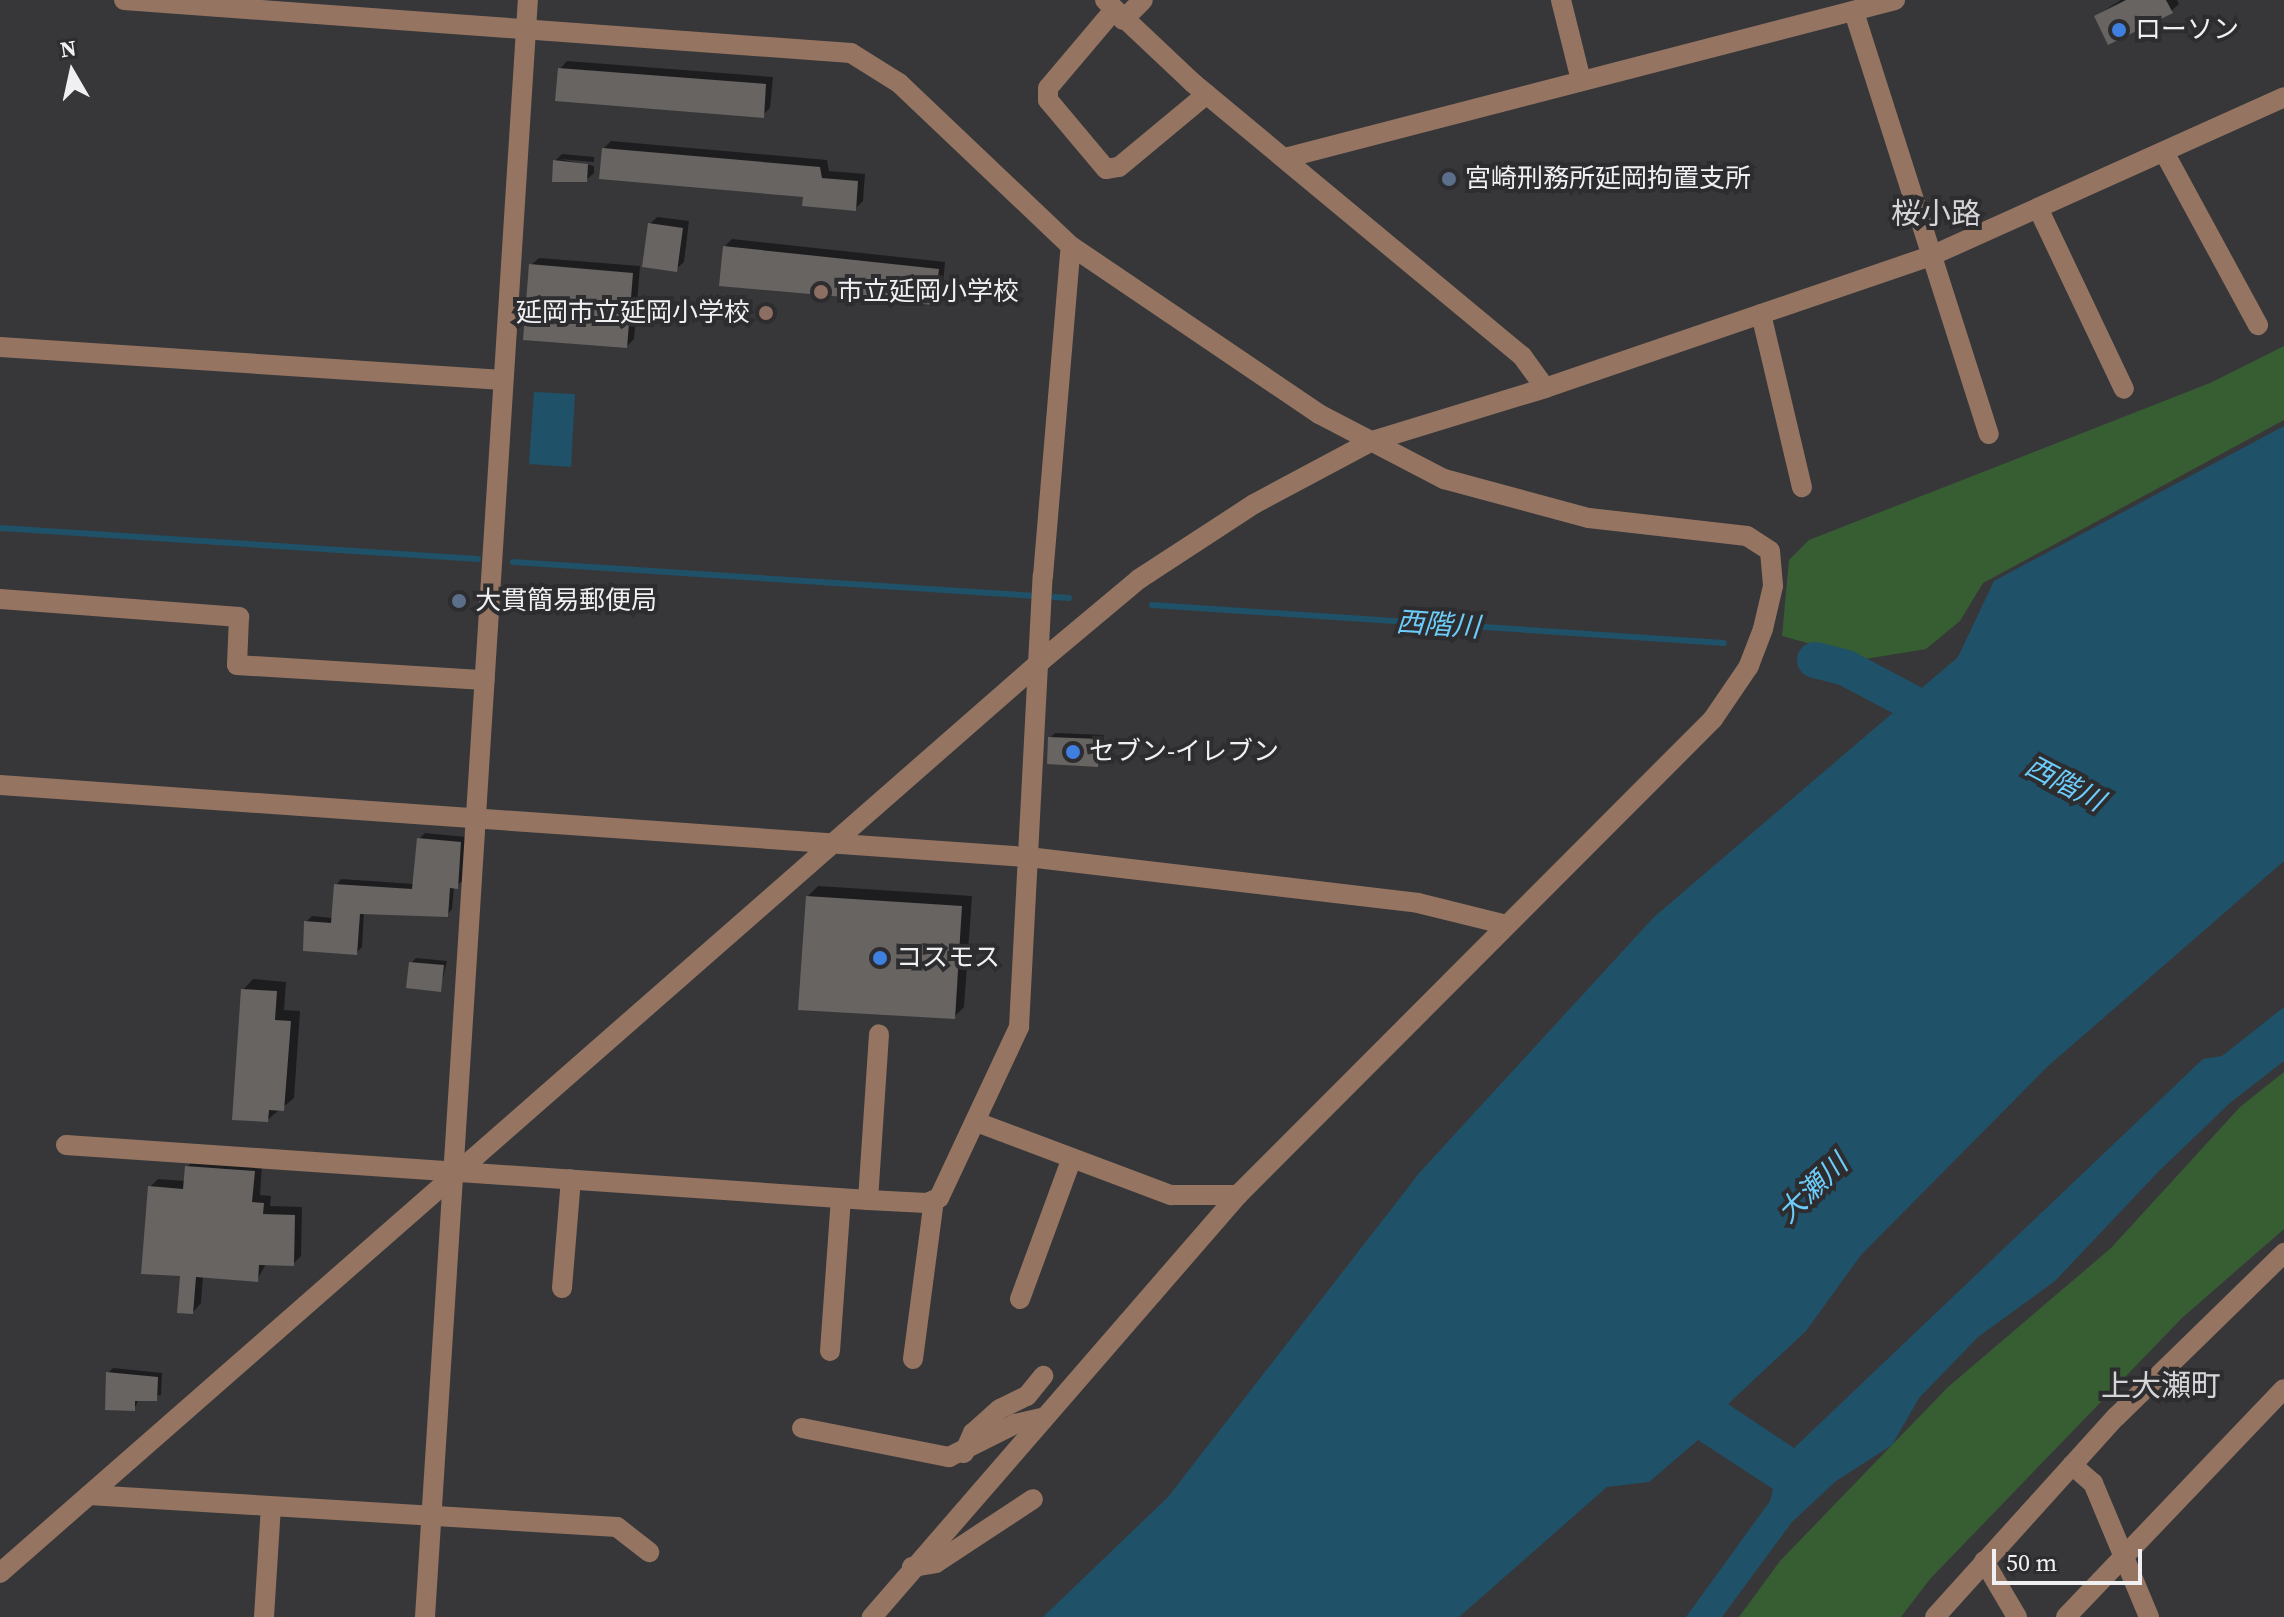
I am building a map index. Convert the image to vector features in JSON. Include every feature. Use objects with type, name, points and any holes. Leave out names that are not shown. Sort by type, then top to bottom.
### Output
[{"type":"street","points":[[124,0],[851,53],[899,83],[1071,246],[1319,414],[1444,479],[1589,518],[1747,536],[1770,551],[1774,566],[1763,629],[1729,698],[1682,753],[1503,924],[1238,1195],[1041,1418],[872,1617]]},
{"type":"street","points":[[425,1617],[528,0]]},
{"type":"street","points":[[1143,0],[1114,10],[1048,88],[1048,100],[1106,169],[1119,167],[1207,94]]},
{"type":"street","points":[[1561,0],[1581,80]]},
{"type":"street","points":[[1289,157],[1895,0]]},
{"type":"street","points":[[1114,10],[1207,94],[1289,157],[1522,356],[1545,388]]},
{"type":"street","points":[[1854,12],[1989,434]]},
{"type":"street","points":[[0,1573],[454,1171],[1041,661],[1139,579],[1254,504],[1372,441],[1545,388],[1933,255],[2284,97]]},
{"type":"street","points":[[2164,152],[2258,325]]},
{"type":"street","points":[[2038,208],[2124,389]]},
{"type":"street","points":[[913,1359],[934,1200],[979,1123],[1019,1027],[1041,661],[1043,576],[1071,246]]},
{"type":"street","points":[[1761,314],[1802,487]]},
{"type":"street","points":[[0,347],[503,380]]},
{"type":"street","points":[[0,599],[239,617],[237,665],[485,680]]},
{"type":"street","points":[[0,785],[1028,857],[1418,903],[1503,924]]},
{"type":"street","points":[[868,1200],[879,1034]]},
{"type":"street","points":[[979,1123],[1171,1195],[1238,1195]]},
{"type":"street","points":[[66,1145],[868,1200],[934,1200]]},
{"type":"street","points":[[1020,1299],[1072,1158]]},
{"type":"street","points":[[562,1288],[571,1179]]},
{"type":"street","points":[[830,1351],[841,1198]]},
{"type":"street","points":[[1935,1617],[2072,1465],[2274,1270],[2284,1253]]},
{"type":"street","points":[[964,1453],[973,1433],[1000,1409],[1027,1396],[1043,1376]]},
{"type":"street","points":[[2066,1617],[2284,1389]]},
{"type":"street","points":[[802,1428],[949,1457],[964,1453],[1015,1424],[1041,1418]]},
{"type":"street","points":[[2072,1465],[2093,1483],[2126,1555],[2149,1617]]},
{"type":"street","points":[[89,1495],[617,1527],[649,1552]]},
{"type":"street","points":[[912,1567],[936,1563],[1033,1499]]},
{"type":"street","points":[[264,1617],[271,1507]]},
{"type":"street","points":[[1984,1561],[2017,1617]]},
{"type":"green space","points":[[2284,346],[2284,420],[1983,583],[1960,621],[1926,649],[1865,659],[1782,636],[1789,560],[1809,540],[2210,383]]},
{"type":"green space","points":[[2284,1072],[2284,1229],[2182,1318],[1930,1579],[1901,1617],[1739,1617],[1780,1561],[1948,1387],[2111,1248],[2240,1107]]},
{"type":"water","points":[[534,392],[575,394],[571,467],[529,464]]},
{"type":"water","name":"大瀬川","points":[[2284,426],[2284,861],[2047,1067],[1861,1255],[1806,1331],[1728,1404],[1794,1448],[2203,1059],[2222,1056],[2284,1007],[2284,1061],[2231,1102],[2158,1172],[2055,1281],[1978,1337],[1919,1398],[1892,1445],[1836,1481],[1792,1522],[1722,1617],[1686,1617],[1770,1501],[1773,1489],[1698,1440],[1649,1482],[1607,1487],[1459,1617],[1043,1617],[1168,1497],[1420,1172],[1654,917],[1958,657],[1994,581]]},
{"type":"building","name":"ローソン","points":[[2126,0],[2166,0],[2173,13],[2108,45],[2094,16]]},
{"type":"building","points":[[558,68],[766,84],[764,118],[555,101]]},
{"type":"building","points":[[602,148],[820,167],[822,178],[858,181],[856,211],[802,206],[803,197],[599,179]]},
{"type":"building","points":[[553,160],[588,164],[587,182],[552,182]]},
{"type":"building","points":[[648,223],[683,228],[677,272],[642,267]]},
{"type":"building","points":[[723,246],[939,269],[935,305],[719,286]]},
{"type":"building","points":[[529,264],[633,273],[627,348],[523,340]]},
{"type":"building","name":"セブン-イレブン","points":[[1048,737],[1100,739],[1098,767],[1047,764]]},
{"type":"building","points":[[417,838],[461,842],[458,889],[450,888],[448,917],[360,914],[357,955],[303,951],[304,921],[331,923],[334,884],[412,889]]},
{"type":"building","name":"コスモス","points":[[806,896],[962,906],[955,1019],[798,1010]]},
{"type":"building","points":[[409,962],[444,965],[441,992],[406,988]]},
{"type":"building","points":[[241,989],[277,991],[275,1020],[291,1021],[284,1111],[269,1110],[268,1122],[232,1120]]},
{"type":"building","points":[[185,1166],[255,1171],[252,1202],[264,1203],[263,1214],[295,1215],[294,1266],[259,1265],[258,1282],[196,1277],[193,1314],[177,1313],[180,1276],[141,1274],[148,1186],[183,1189]]},
{"type":"building","points":[[106,1372],[158,1377],[157,1401],[135,1401],[135,1411],[105,1410]]},
{"type":"waterway","points":[[0,528],[478,559]]},
{"type":"waterway","points":[[513,562],[1036,596]]},
{"type":"waterway","points":[[1054,597],[1069,598]]},
{"type":"waterway","name":"西階川","points":[[1152,605],[1724,643]]},
{"type":"waterway","name":"西階川","points":[[1815,660],[1846,668],[1950,723]]},
{"type":"place","name":"ローソン","points":[[2119,30]]},
{"type":"place","name":"宮崎刑務所延岡拘置支所","points":[[1449,179]]},
{"type":"place","name":"市立延岡小学校","points":[[821,292]]},
{"type":"place","name":"延岡市立延岡小学校","points":[[766,313]]},
{"type":"place","name":"大貫簡易郵便局","points":[[459,601]]},
{"type":"place","name":"セブン-イレブン","points":[[1073,752]]},
{"type":"place","name":"コスモス","points":[[880,958]]},
{"type":"district","name":"桜小路","points":[[1936,214]]},
{"type":"district","name":"上大瀬町","points":[[2161,1386]]}]
